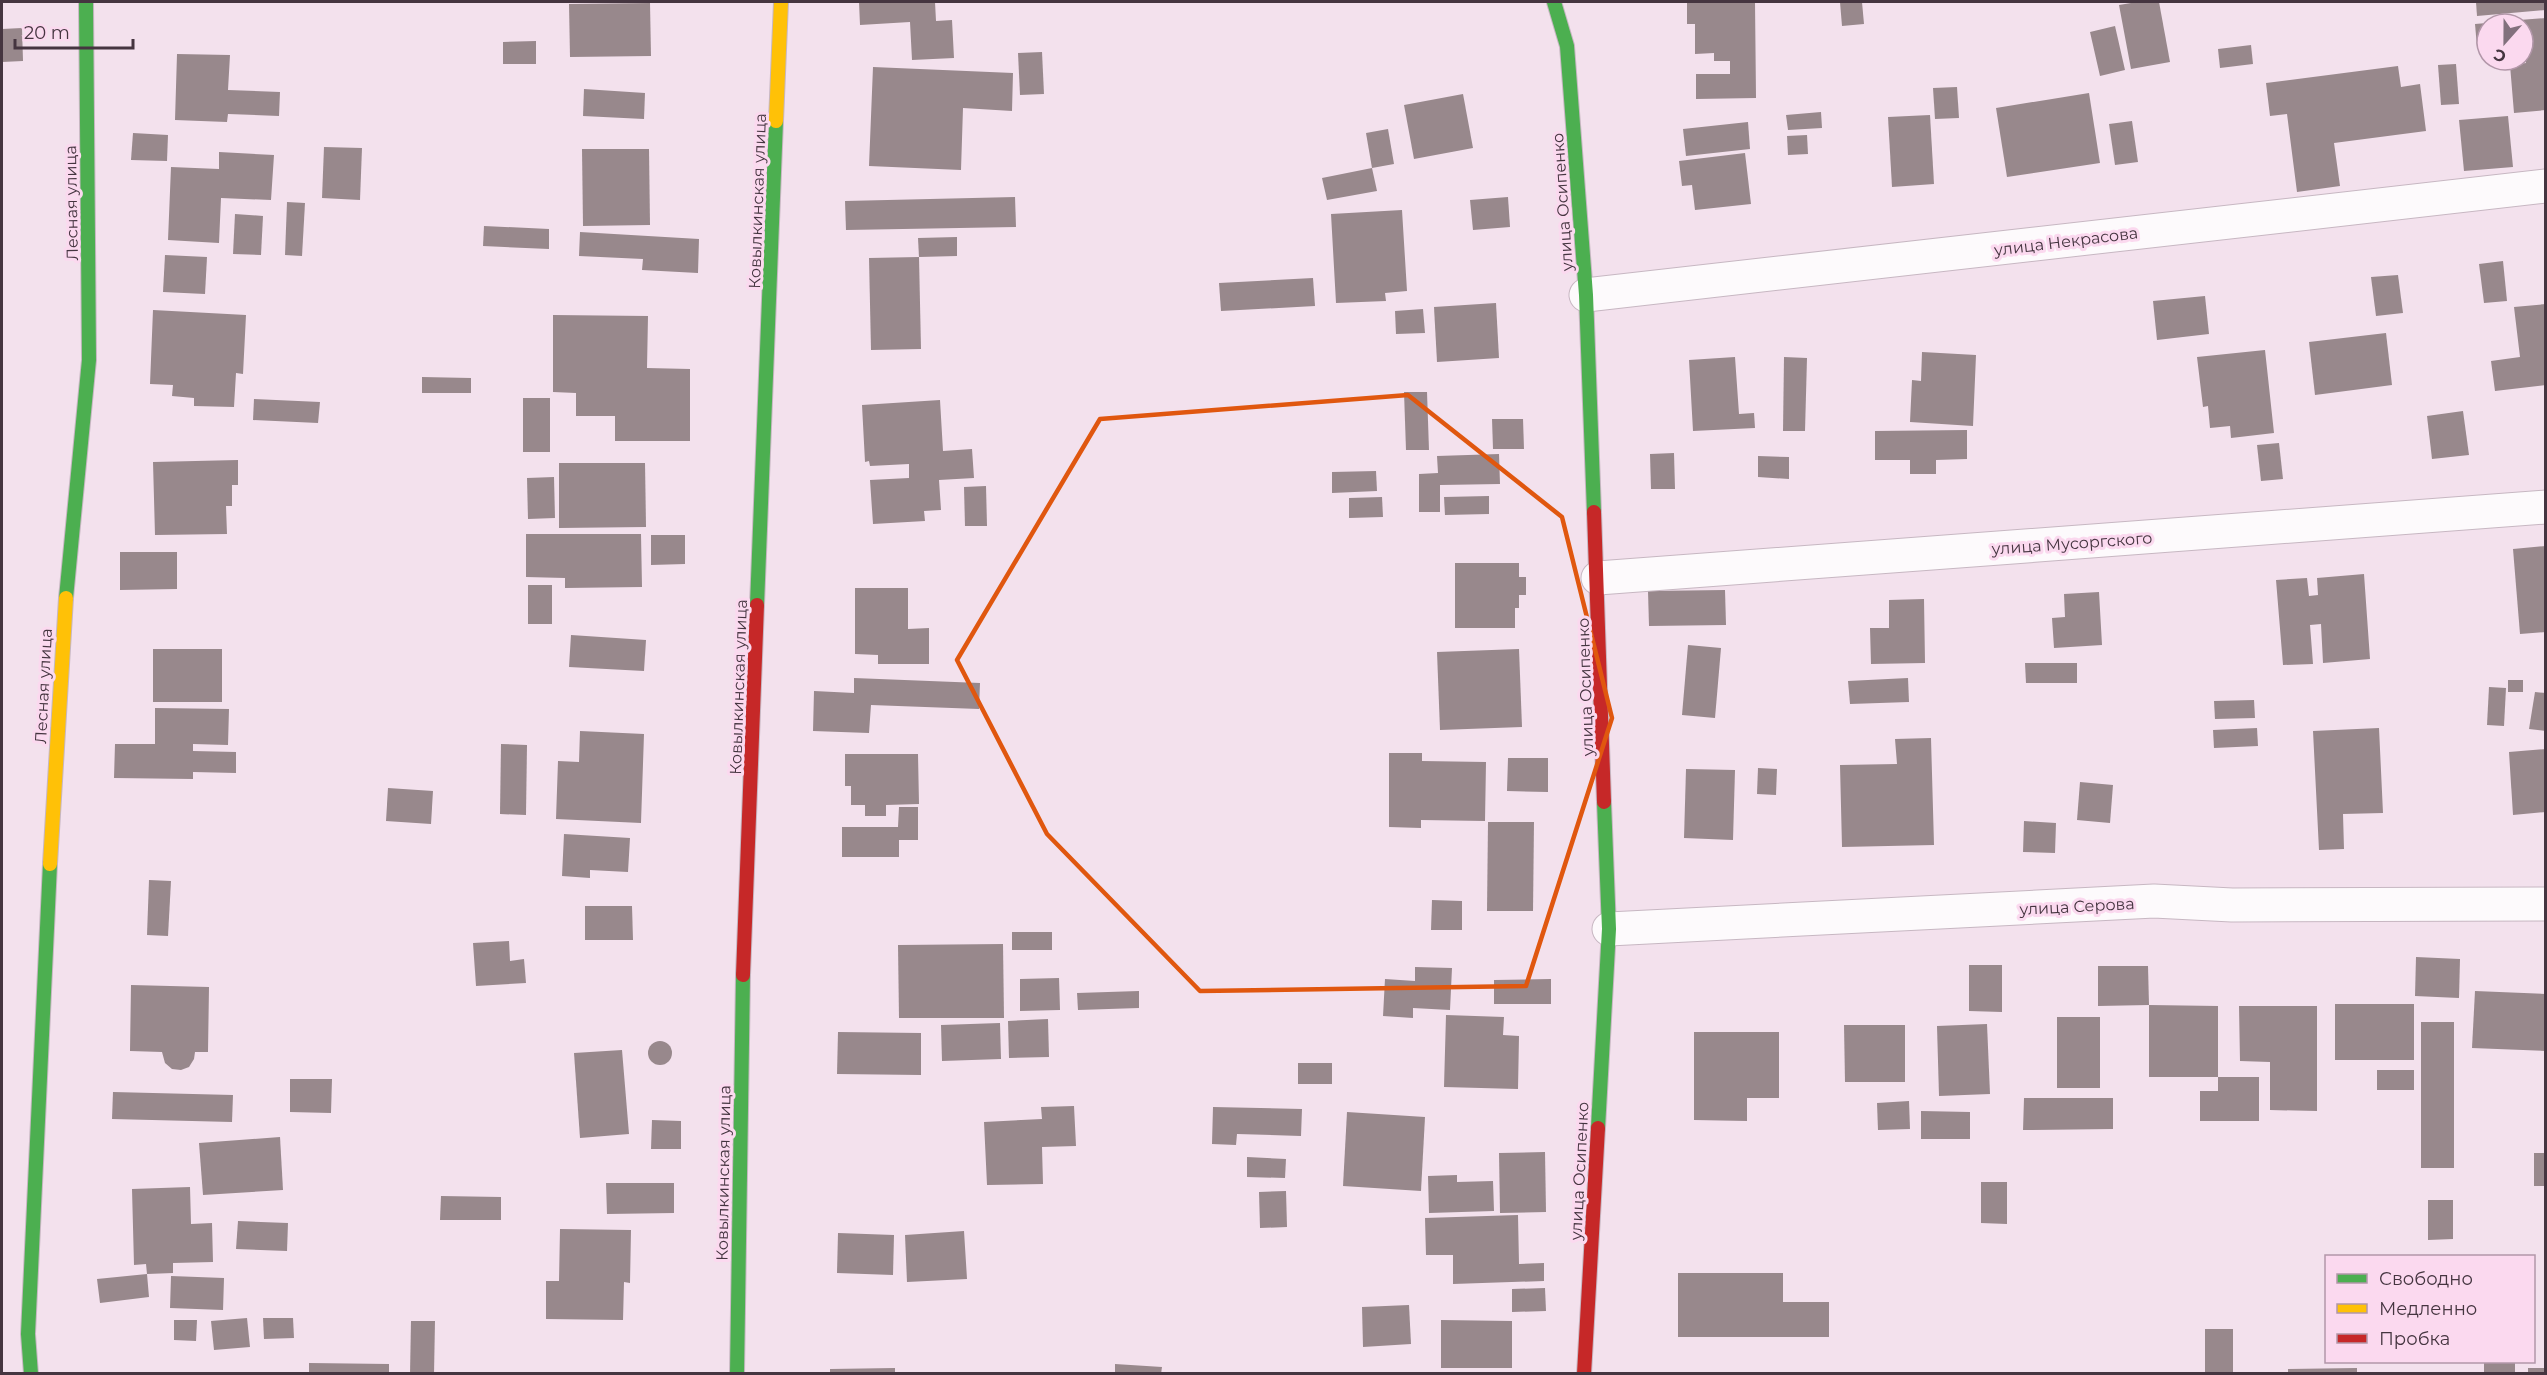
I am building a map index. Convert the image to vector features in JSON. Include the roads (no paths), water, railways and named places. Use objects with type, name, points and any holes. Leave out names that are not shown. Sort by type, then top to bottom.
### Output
[{"type":"street","name":"Лесная улица","points":[[31,1374],[28,1334],[61,653],[89,360],[86,2]]},
{"type":"street","name":"Ковылкинская улица","points":[[737,1374],[742,994],[781,2]]},
{"type":"street","name":"улица Осипенко","points":[[1554,2],[1567,46],[1586,296],[1609,929],[1584,1374]]},
{"type":"street","name":"улица Некрасова","points":[[1586,296],[2546,186]]},
{"type":"street","name":"улица Мусоргского","points":[[1598,578],[2546,507]]},
{"type":"street","name":"улица Серова","points":[[1609,929],[2154,901],[2232,904],[2546,904]]}]
